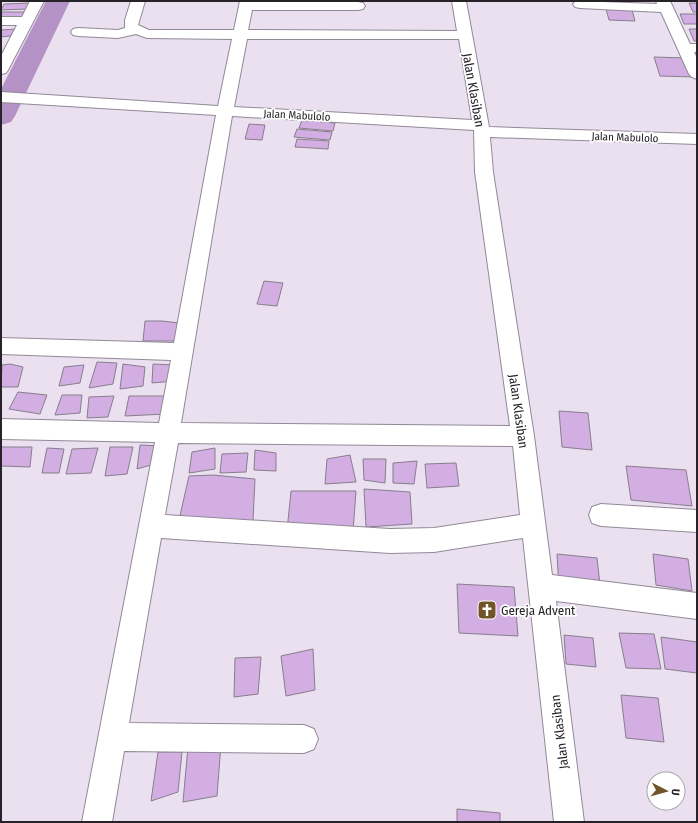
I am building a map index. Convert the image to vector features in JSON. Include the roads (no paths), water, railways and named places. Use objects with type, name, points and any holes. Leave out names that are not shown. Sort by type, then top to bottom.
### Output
[{"type":"street","points":[[1,70],[37,1]]},
{"type":"street","points":[[138,1],[138,5],[131,22],[131,27],[147,34],[464,35]]},
{"type":"street","name":"Jalan Klasiban","points":[[459,1],[481,129],[484,172],[523,436],[569,822]]},
{"type":"street","points":[[97,822],[169,433],[225,111],[246,4],[358,6]]},
{"type":"street","points":[[580,4],[664,4],[691,48],[697,74]]},
{"type":"street","points":[[1,21],[27,21]]},
{"type":"street","points":[[78,32],[118,34],[136,30]]},
{"type":"street","name":"Jalan Mabulolo","points":[[3,97],[481,129],[697,139]]},
{"type":"street","points":[[1,346],[183,352]]},
{"type":"street","points":[[1,429],[169,433],[523,436]]},
{"type":"street","points":[[601,515],[697,521]]},
{"type":"street","points":[[152,526],[397,541],[434,540],[534,525]]},
{"type":"street","points":[[541,586],[697,606]]},
{"type":"street","points":[[113,737],[304,739]]},
{"type":"waterway","points":[[1,116],[58,1]]},
{"type":"place","name":"Gereja Advent","points":[[487,610]]}]
